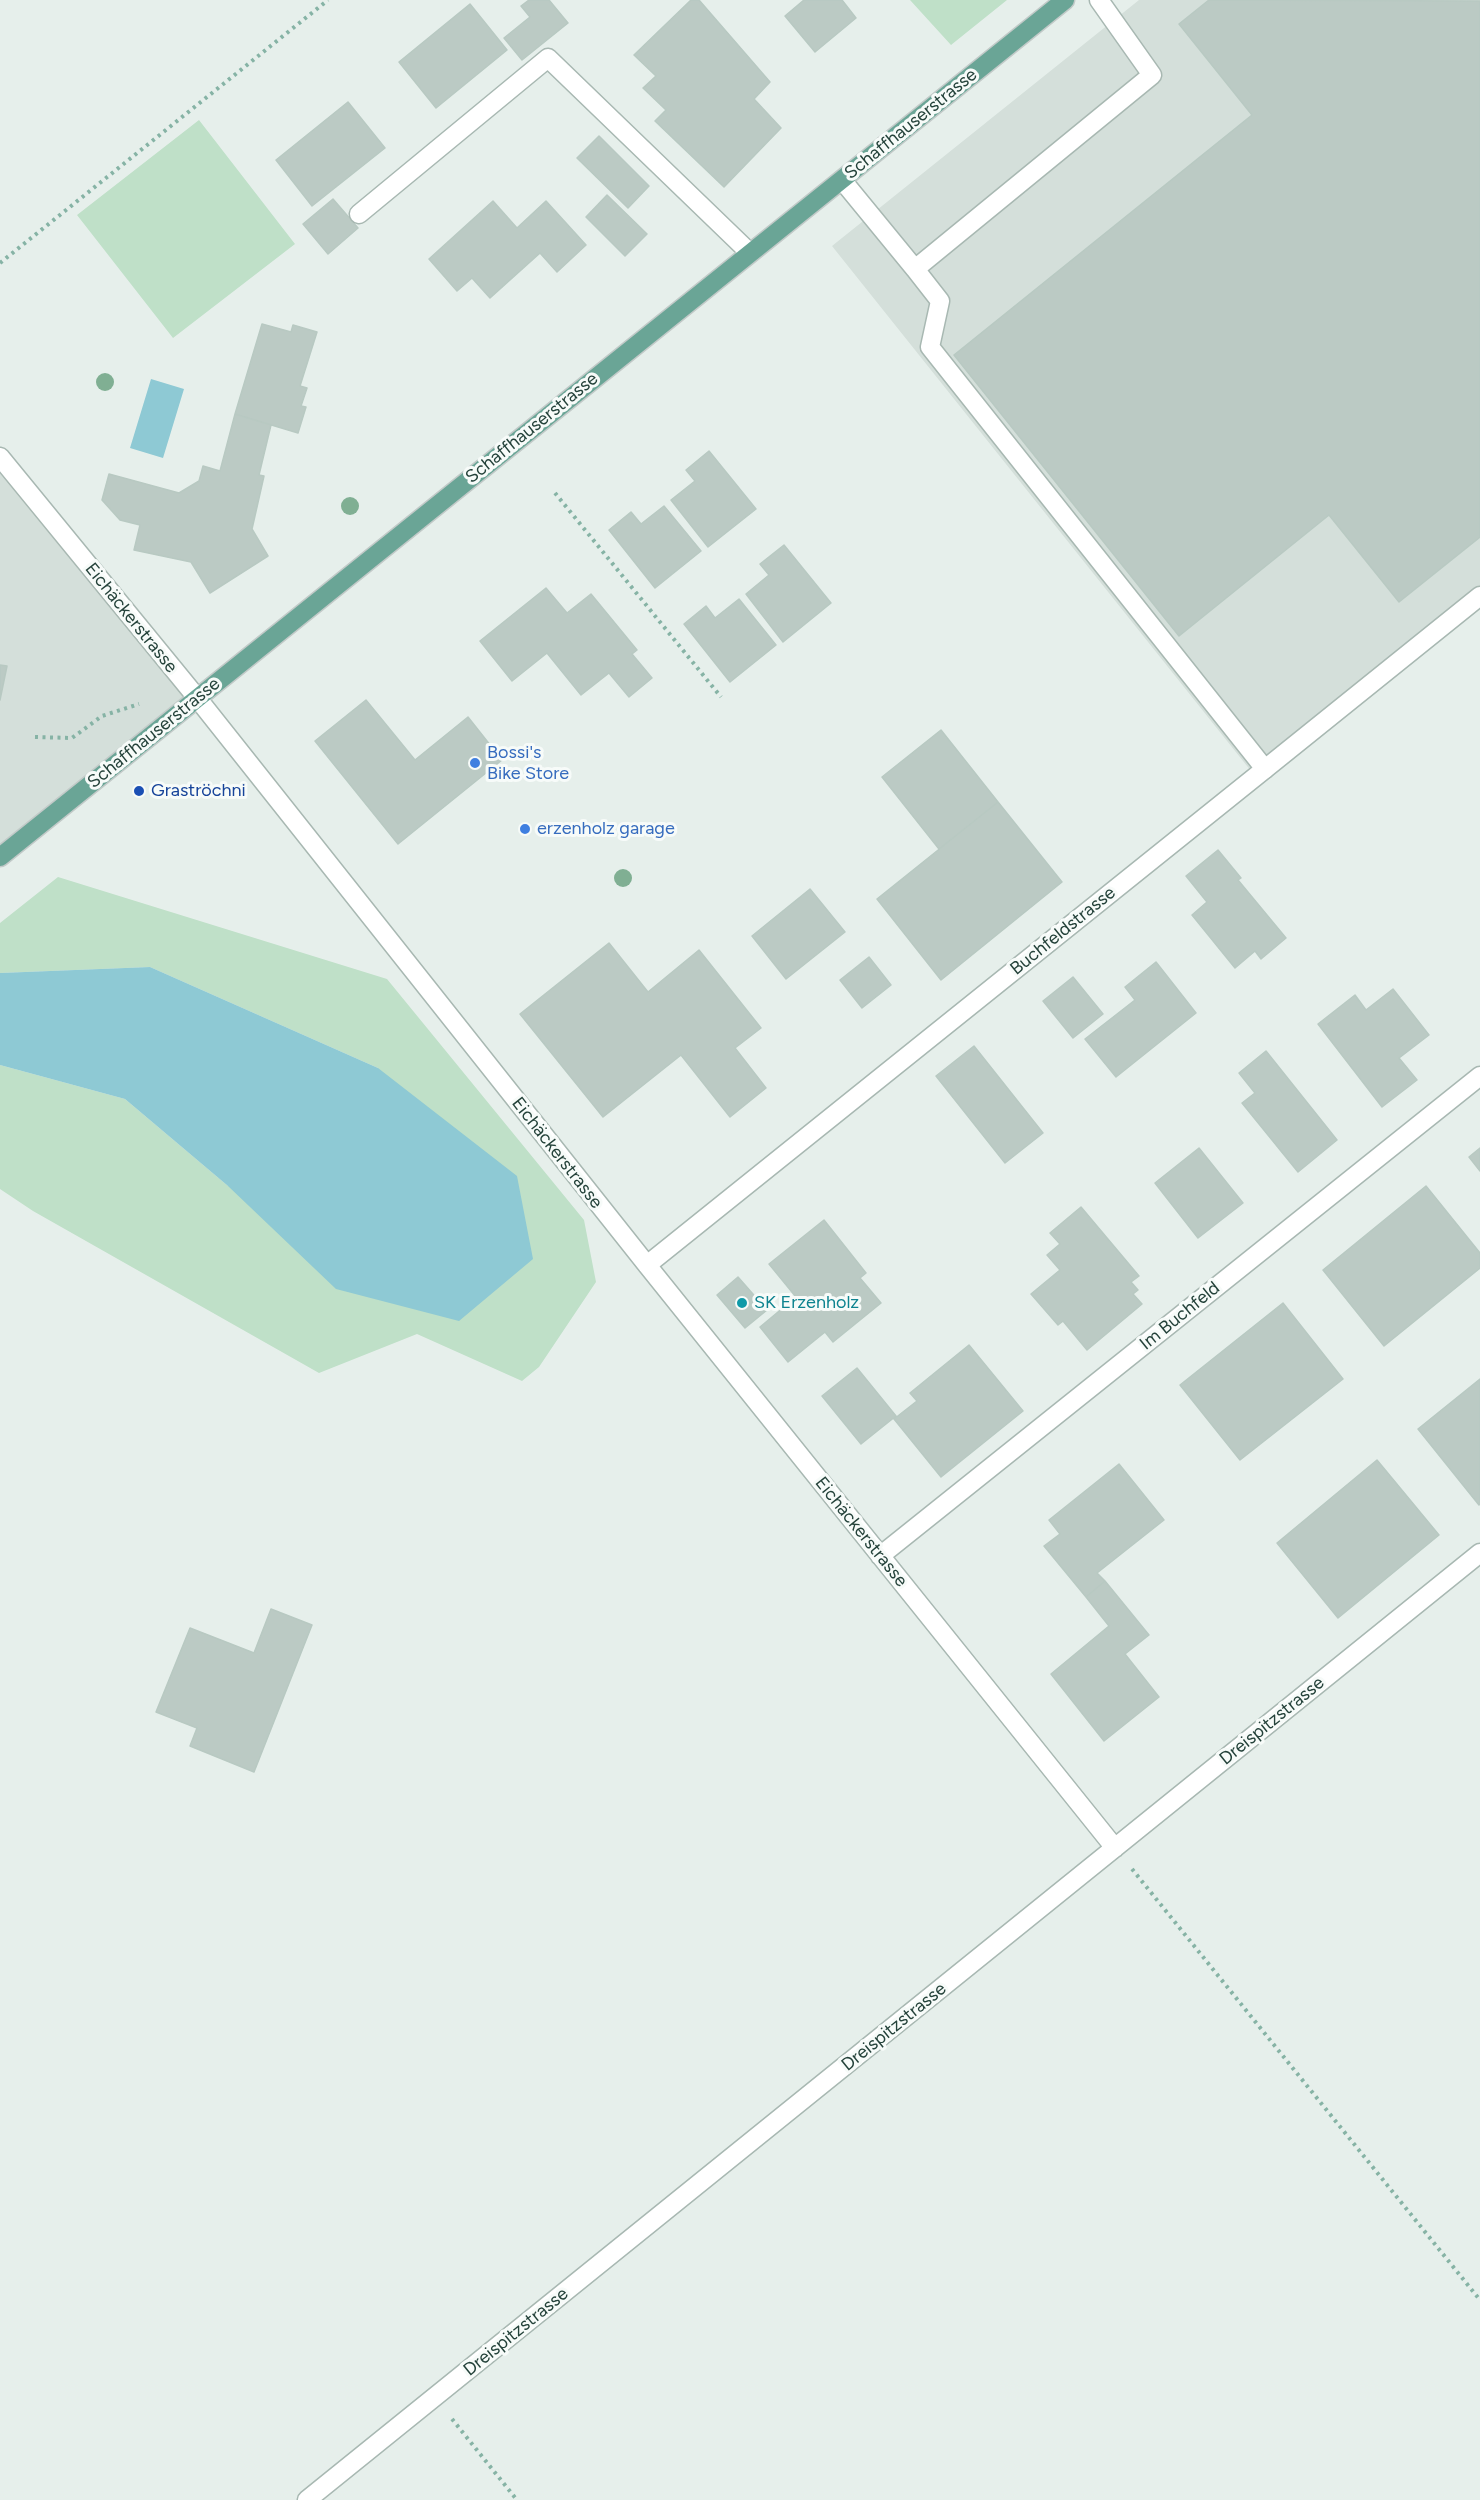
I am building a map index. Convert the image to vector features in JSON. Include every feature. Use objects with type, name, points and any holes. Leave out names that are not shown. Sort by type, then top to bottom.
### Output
[{"type":"main road","name":"Schaffhauserstrasse","points":[[0,858],[1065,0]]},
{"type":"street","points":[[915,269],[1152,75],[1099,0]]},
{"type":"street","points":[[359,214],[548,58],[750,253]]},
{"type":"street","points":[[842,180],[940,301],[930,347],[1265,769]]},
{"type":"street","name":"Eichäckerstrasse","points":[[0,457],[198,699],[647,1265],[1115,1848]]},
{"type":"street","name":"Buchfeldstrasse","points":[[647,1265],[1480,596]]},
{"type":"street","name":"Im Buchfeld","points":[[880,1556],[1480,1076]]},
{"type":"street","name":"Dreispitzstrasse","points":[[307,2500],[1480,1553]]},
{"type":"path","points":[[0,263],[328,0]]},
{"type":"path","points":[[555,493],[721,698]]},
{"type":"path","points":[[35,737],[72,738],[102,716],[143,703],[180,678]]},
{"type":"path","points":[[1115,1848],[1480,2300]]},
{"type":"path","points":[[435,2397],[517,2500]]},
{"type":"shaded area","points":[[1139,0],[1480,0],[1480,586],[1251,771],[832,246]]},
{"type":"shaded area","points":[[0,457],[198,699],[0,857]]},
{"type":"green space","points":[[910,0],[1007,0],[951,45]]},
{"type":"green space","points":[[199,120],[295,244],[173,338],[77,215]]},
{"type":"green space","points":[[58,877],[387,979],[584,1220],[596,1282],[539,1367],[522,1381],[417,1334],[319,1373],[33,1211],[0,1189],[0,1065],[125,1099],[228,1186],[378,1068],[150,967],[0,973],[0,923]]},
{"type":"water","points":[[151,379],[184,389],[163,458],[130,448]]},
{"type":"water","points":[[150,967],[378,1068],[517,1176],[533,1259],[459,1321],[336,1289],[228,1186],[125,1099],[0,1065],[0,973]]},
{"type":"building","points":[[529,0],[549,0],[568,23],[522,60],[504,38],[530,17],[521,6]]},
{"type":"building","points":[[691,0],[699,0],[770,82],[754,99],[781,128],[724,187],[655,121],[666,110],[643,88],[656,76],[634,55]]},
{"type":"building","points":[[804,0],[842,0],[856,18],[815,52],[785,16]]},
{"type":"building","points":[[1209,0],[1480,1],[1480,537],[1399,602],[1329,515],[1179,636],[954,355],[1252,115],[1179,24]]},
{"type":"building","points":[[470,4],[507,50],[436,108],[399,62]]},
{"type":"building","points":[[348,102],[385,148],[312,206],[276,160]]},
{"type":"building","points":[[599,136],[649,186],[628,208],[577,158]]},
{"type":"building","points":[[607,195],[647,234],[625,256],[586,217]]},
{"type":"building","points":[[333,199],[358,228],[328,254],[303,224]]},
{"type":"building","points":[[493,201],[517,228],[546,201],[586,245],[557,272],[540,253],[490,298],[472,278],[457,291],[429,259]]},
{"type":"building","points":[[262,324],[291,332],[293,325],[317,332],[300,386],[307,388],[301,406],[306,407],[298,433],[235,414]]},
{"type":"building","points":[[235,414],[271,425],[259,475],[264,476],[252,529],[268,556],[210,593],[191,562],[134,550],[140,525],[120,520],[102,500],[109,474],[179,493],[199,481],[203,466],[220,471]]},
{"type":"building","points":[[709,451],[756,509],[708,547],[671,500],[695,481],[686,470]]},
{"type":"building","points":[[664,506],[701,551],[655,588],[609,530],[631,512],[641,524]]},
{"type":"building","points":[[784,545],[831,603],[783,642],[746,594],[769,575],[760,564]]},
{"type":"building","points":[[546,588],[567,613],[591,594],[637,650],[632,654],[652,678],[629,697],[609,673],[581,695],[547,653],[512,681],[480,641]]},
{"type":"building","points":[[739,599],[776,645],[730,682],[684,624],[706,606],[715,618]]},
{"type":"building","points":[[0,665],[7,666],[0,700]]},
{"type":"building","points":[[366,700],[415,760],[468,717],[502,760],[398,844],[315,741]]},
{"type":"building","points":[[941,730],[998,802],[939,849],[882,777]]},
{"type":"building","points":[[998,802],[1062,882],[941,980],[877,899]]},
{"type":"building","points":[[1218,850],[1241,878],[1238,880],[1286,938],[1261,959],[1255,951],[1235,968],[1192,915],[1207,902],[1186,876]]},
{"type":"building","points":[[810,889],[845,932],[786,979],[752,936]]},
{"type":"building","points":[[609,943],[648,992],[699,950],[761,1028],[735,1048],[766,1088],[730,1117],[681,1055],[603,1117],[520,1014]]},
{"type":"building","points":[[869,957],[891,985],[862,1008],[840,980]]},
{"type":"building","points":[[1156,962],[1196,1013],[1116,1077],[1085,1039],[1135,1000],[1125,987]]},
{"type":"building","points":[[1073,977],[1103,1014],[1073,1038],[1043,1001]]},
{"type":"building","points":[[1393,989],[1429,1035],[1399,1058],[1417,1080],[1382,1107],[1318,1024],[1355,995],[1366,1010]]},
{"type":"building","points":[[974,1046],[1043,1133],[1005,1163],[936,1076]]},
{"type":"building","points":[[1266,1051],[1337,1140],[1298,1172],[1242,1103],[1255,1093],[1239,1073]]},
{"type":"building","points":[[1199,1148],[1243,1203],[1198,1238],[1155,1183]]},
{"type":"building","points":[[1480,1148],[1480,1171],[1469,1157]]},
{"type":"building","points":[[1426,1186],[1480,1253],[1480,1268],[1384,1346],[1323,1270]]},
{"type":"building","points":[[1081,1207],[1139,1276],[1131,1282],[1138,1290],[1133,1294],[1142,1304],[1087,1350],[1063,1321],[1058,1325],[1031,1294],[1060,1270],[1047,1255],[1060,1244],[1050,1233]]},
{"type":"building","points":[[824,1220],[866,1273],[860,1278],[881,1303],[833,1342],[825,1332],[788,1362],[760,1327],[796,1297],[769,1264]]},
{"type":"building","name":"SK Erzenholz","points":[[738,1277],[767,1310],[745,1328],[717,1295]]},
{"type":"building","points":[[1283,1303],[1343,1379],[1240,1460],[1180,1385]]},
{"type":"building","points":[[969,1345],[1023,1411],[941,1477],[894,1419],[917,1401],[910,1393]]},
{"type":"building","points":[[857,1368],[896,1416],[861,1444],[822,1396]]},
{"type":"building","points":[[1480,1379],[1480,1504],[1479,1505],[1418,1429]]},
{"type":"building","points":[[1377,1460],[1439,1535],[1338,1618],[1277,1543]]},
{"type":"building","points":[[1119,1464],[1164,1520],[1097,1573],[1105,1581],[1086,1597],[1044,1546],[1060,1534],[1049,1520]]},
{"type":"building","points":[[1105,1581],[1149,1635],[1125,1654],[1159,1697],[1104,1741],[1051,1674],[1109,1626],[1086,1597]]},
{"type":"building","points":[[271,1609],[312,1625],[254,1772],[190,1746],[197,1728],[156,1712],[190,1628],[254,1653]]},
{"type":"place","name":"Bossi's Bike Store","points":[[475,763]]},
{"type":"place","name":"Graströchni","points":[[139,791]]},
{"type":"place","name":"erzenholz garage","points":[[525,829]]},
{"type":"place","name":"SK Erzenholz","points":[[742,1303]]}]
